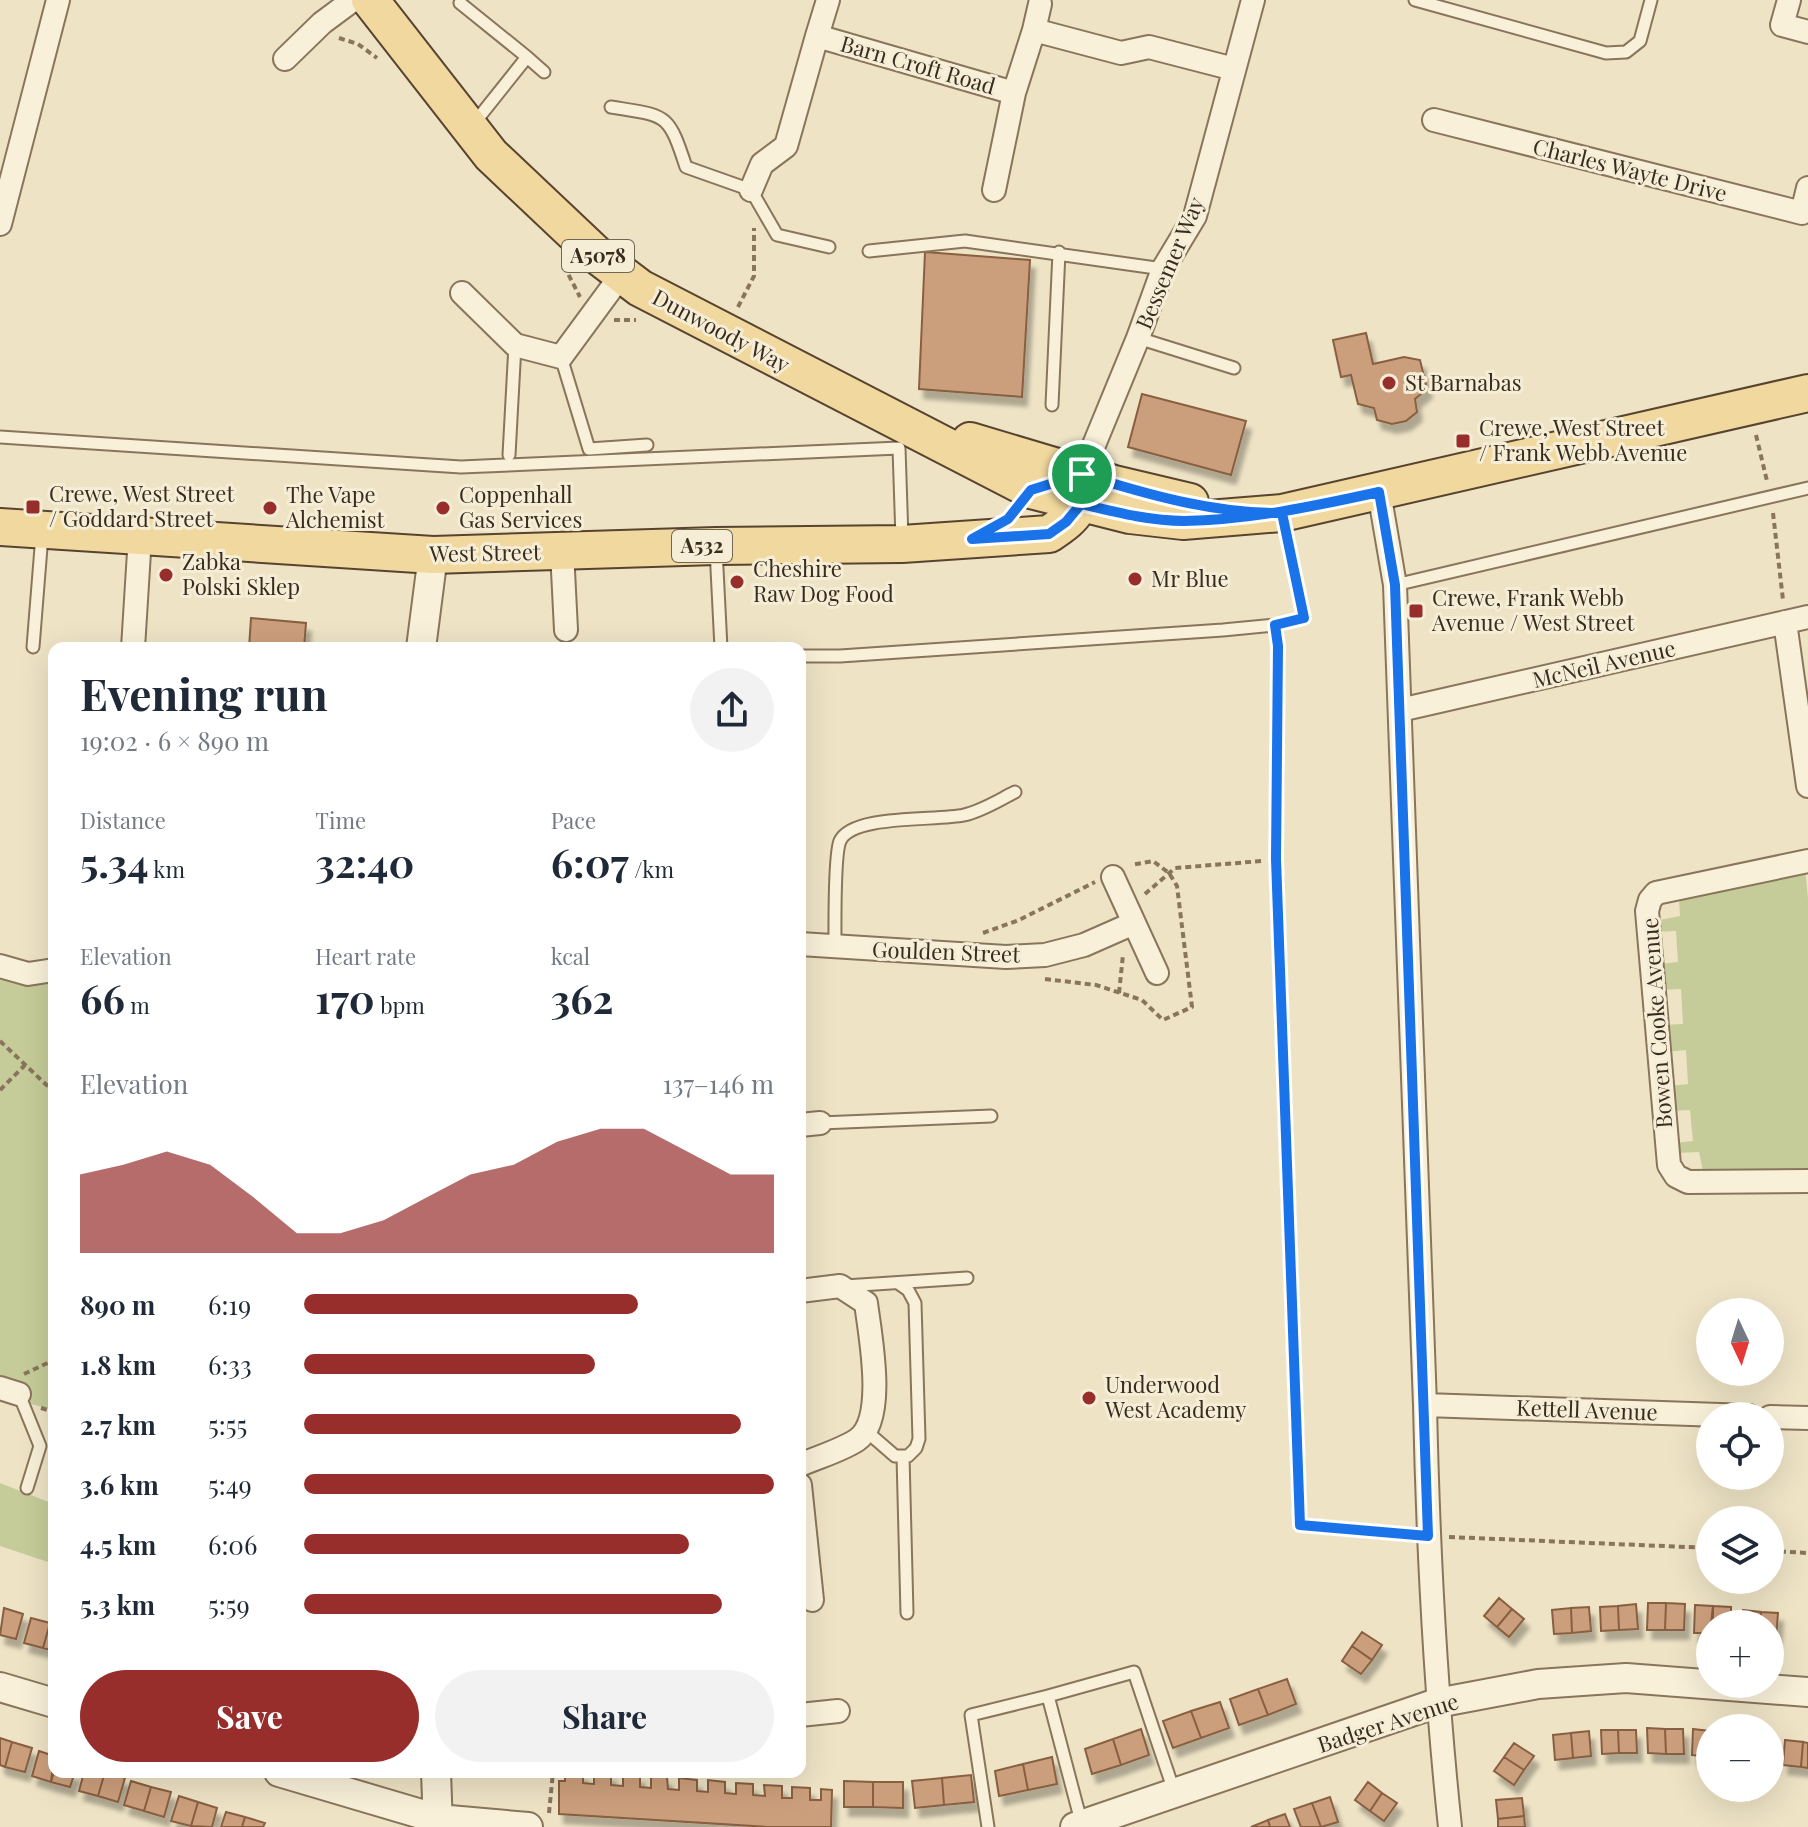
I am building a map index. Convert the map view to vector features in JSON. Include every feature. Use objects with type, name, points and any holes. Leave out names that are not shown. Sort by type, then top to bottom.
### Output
[{"type":"main road","name":"Dunwoody Way","points":[[370,0],[469,129],[598,256],[640,288],[899,422],[1034,475]]},
{"type":"main road","points":[[1034,475],[1081,489],[1130,515],[1183,521],[1270,513],[1379,492],[1808,393]]},
{"type":"main road","name":"West Street","points":[[972,539],[1008,519],[1034,475]]},
{"type":"main road","name":"West Street","points":[[0,527],[433,555],[902,544],[1049,534],[1066,522],[1081,489]]},
{"type":"street","points":[[0,224],[58,0]]},
{"type":"street","points":[[285,59],[322,23],[353,0]]},
{"type":"street","points":[[817,36],[828,0]]},
{"type":"street","name":"Bessemer Way","points":[[1081,489],[1163,269],[1195,216],[1253,0]]},
{"type":"street","points":[[1789,0],[1782,25],[1808,32]]},
{"type":"street","name":"Barn Croft Road","points":[[756,198],[762,164],[786,146],[817,36],[1014,93],[1040,2]]},
{"type":"street","points":[[1034,30],[1121,53],[1149,47],[1234,69]]},
{"type":"street","points":[[994,190],[1014,93]]},
{"type":"street","name":"Charles Wayte Drive","points":[[1434,120],[1802,213],[1808,188]]},
{"type":"street","points":[[462,293],[515,345],[561,357],[622,274]]},
{"type":"street","points":[[1379,492],[1395,585],[1428,1536],[1437,1703],[1450,1827]]},
{"type":"street","points":[[133,642],[140,536]]},
{"type":"street","points":[[562,551],[566,630]]},
{"type":"street","points":[[422,642],[433,555]]},
{"type":"street","name":"McNeil Avenue","points":[[1400,710],[1808,617]]},
{"type":"street","points":[[1785,622],[1808,786]]},
{"type":"street","name":"Bowen Cooke Avenue","points":[[1808,861],[1656,893],[1647,911],[1669,1165],[1676,1176],[1688,1182],[1808,1181]]},
{"type":"street","points":[[1114,874],[1157,973]]},
{"type":"street","name":"Goulden Street","points":[[806,945],[1006,957],[1045,955],[1084,945],[1134,924]]},
{"type":"street","points":[[0,966],[28,974],[48,971]]},
{"type":"street","points":[[806,1290],[840,1286],[866,1303],[874,1359],[868,1424],[859,1439],[806,1462]]},
{"type":"street","name":"Kettell Avenue","points":[[1425,1405],[1696,1414]]},
{"type":"street","points":[[1784,1417],[1808,1418]]},
{"type":"street","points":[[806,1542],[812,1600]]},
{"type":"street","name":"Badger Avenue","points":[[1079,1826],[1437,1703],[1538,1684],[1626,1678],[1808,1692]]},
{"type":"street","points":[[0,1687],[48,1701]]},
{"type":"street","points":[[806,1714],[838,1711]]},
{"type":"street","points":[[298,1778],[438,1823],[528,1827]]},
{"type":"street","points":[[436,1778],[438,1823]]},
{"type":"lane","points":[[1415,0],[1606,53],[1626,52],[1640,41],[1651,0]]},
{"type":"lane","points":[[460,3],[544,72]]},
{"type":"lane","points":[[469,129],[527,57]]},
{"type":"lane","points":[[611,107],[655,114],[673,127],[686,167],[756,198],[777,235],[829,247]]},
{"type":"lane","points":[[869,251],[965,241],[1163,269]]},
{"type":"lane","points":[[1052,405],[1059,252]]},
{"type":"lane","points":[[1138,338],[1234,368]]},
{"type":"lane","points":[[509,455],[515,345]]},
{"type":"lane","points":[[561,357],[589,449],[647,445]]},
{"type":"lane","points":[[0,437],[461,467],[899,448],[902,544]]},
{"type":"lane","points":[[1395,585],[1808,488]]},
{"type":"lane","points":[[806,656],[1275,625],[1304,618],[1270,513]]},
{"type":"lane","points":[[33,647],[43,530]]},
{"type":"lane","points":[[716,546],[721,642]]},
{"type":"lane","points":[[1275,625],[1278,646],[1276,859],[1300,1525],[1428,1536]]},
{"type":"lane","points":[[835,947],[838,850],[844,835],[851,829],[879,823],[962,815],[1015,792]]},
{"type":"lane","points":[[810,1124],[991,1116]]},
{"type":"lane","points":[[840,1286],[967,1278]]},
{"type":"lane","points":[[868,1424],[895,1456],[908,1456],[916,1448],[919,1439],[915,1303],[908,1290],[898,1283]]},
{"type":"lane","points":[[10,1391],[40,1446],[27,1488]]},
{"type":"lane","points":[[903,1456],[907,1613]]},
{"type":"lane","points":[[988,1827],[971,1715],[1134,1672],[1175,1794]]},
{"type":"lane","points":[[1048,1696],[1079,1826]]},
{"type":"path","points":[[724,332],[754,276],[756,198]]},
{"type":"path","points":[[1119,993],[1124,953],[1134,924],[1169,873],[1175,868],[1276,859]]},
{"type":"path","points":[[971,937],[1019,920],[1114,874],[1153,861],[1169,873]]},
{"type":"path","points":[[0,1041],[48,1086]]},
{"type":"path","points":[[0,1090],[25,1065]]},
{"type":"path","points":[[1428,1536],[1696,1547]]},
{"type":"path","points":[[1784,1552],[1808,1553]]},
{"type":"path","points":[[548,1827],[552,1778]]},
{"type":"green space","points":[[1805,868],[1808,899],[1808,1168],[1703,1171],[1699,1152],[1675,1153],[1674,1143],[1693,1141],[1690,1110],[1671,1111],[1670,1086],[1688,1084],[1686,1050],[1665,1052],[1663,1025],[1683,1024],[1681,989],[1660,990],[1659,964],[1678,962],[1676,931],[1656,932],[1655,921],[1680,916],[1679,898]]},
{"type":"green space","points":[[0,966],[48,970],[48,1408],[31,1404],[19,1394],[0,1388]]},
{"type":"green space","points":[[0,1483],[48,1502],[48,1562],[0,1546]]},
{"type":"building","points":[[925,252],[1030,260],[1022,397],[919,389]]},
{"type":"building","name":"St Barnabas","points":[[1366,333],[1373,364],[1404,357],[1420,360],[1427,389],[1415,399],[1417,412],[1406,421],[1392,424],[1377,420],[1374,408],[1358,404],[1351,375],[1341,377],[1333,340]]},
{"type":"building","points":[[1142,394],[1246,421],[1231,475],[1128,447]]},
{"type":"building","points":[[251,618],[306,623],[304,642],[249,642]]},
{"type":"building","points":[[1499,1598],[1512,1609],[1497,1627],[1484,1616]]},
{"type":"building","points":[[1648,1603],[1666,1603],[1665,1630],[1647,1630]]},
{"type":"building","points":[[1666,1603],[1685,1604],[1684,1630],[1665,1630]]},
{"type":"building","points":[[1636,1604],[1638,1629],[1619,1630],[1618,1606]]},
{"type":"building","points":[[1695,1605],[1713,1606],[1713,1610],[1696,1610],[1694,1633]]},
{"type":"building","points":[[1618,1606],[1619,1630],[1601,1631],[1600,1607]]},
{"type":"building","points":[[1713,1606],[1731,1607],[1731,1610],[1713,1610]]},
{"type":"building","points":[[1589,1607],[1591,1631],[1572,1633],[1571,1608]]},
{"type":"building","points":[[4,1608],[23,1614],[16,1639],[0,1635]]},
{"type":"building","points":[[1571,1608],[1572,1633],[1554,1634],[1552,1610]]},
{"type":"building","points":[[1512,1609],[1524,1619],[1509,1637],[1497,1627]]},
{"type":"building","points":[[31,1618],[48,1622],[43,1648],[24,1643]]},
{"type":"building","points":[[48,1630],[48,1649],[43,1648]]},
{"type":"building","points":[[1362,1632],[1382,1645],[1372,1660],[1352,1646]]},
{"type":"building","points":[[1352,1646],[1372,1660],[1361,1674],[1342,1661]]},
{"type":"building","points":[[1287,1679],[1296,1704],[1268,1715],[1258,1689]]},
{"type":"building","points":[[1258,1689],[1268,1715],[1239,1725],[1230,1699]]},
{"type":"building","points":[[1220,1702],[1229,1728],[1201,1738],[1191,1711]]},
{"type":"building","points":[[1191,1711],[1201,1738],[1173,1748],[1163,1721]]},
{"type":"building","points":[[1647,1728],[1665,1729],[1666,1754],[1648,1753]]},
{"type":"building","points":[[1141,1729],[1149,1755],[1121,1765],[1113,1739]]},
{"type":"building","points":[[1665,1729],[1683,1729],[1684,1754],[1666,1754]]},
{"type":"building","points":[[1693,1729],[1696,1729],[1696,1755],[1692,1755]]},
{"type":"building","points":[[1601,1730],[1618,1730],[1619,1753],[1602,1754]]},
{"type":"building","points":[[1618,1730],[1636,1730],[1637,1753],[1619,1753]]},
{"type":"building","points":[[1589,1731],[1591,1756],[1573,1758],[1571,1733]]},
{"type":"building","points":[[1571,1733],[1573,1758],[1555,1760],[1553,1735]]},
{"type":"building","points":[[0,1738],[12,1742],[5,1767],[0,1765]]},
{"type":"building","points":[[1113,1739],[1121,1765],[1092,1774],[1085,1749]]},
{"type":"building","points":[[1785,1740],[1803,1742],[1801,1767],[1784,1765]]},
{"type":"building","points":[[12,1742],[32,1748],[25,1772],[5,1767]]},
{"type":"building","points":[[1803,1742],[1808,1743],[1808,1768],[1801,1767]]},
{"type":"building","points":[[1514,1743],[1534,1756],[1524,1770],[1504,1757]]},
{"type":"building","points":[[39,1751],[48,1754],[48,1778],[51,1778],[51,1782],[32,1776]]},
{"type":"building","points":[[1052,1757],[1057,1784],[1028,1790],[1023,1764]]},
{"type":"building","points":[[1504,1757],[1524,1770],[1514,1785],[1494,1771]]},
{"type":"building","points":[[1023,1764],[1028,1790],[999,1796],[995,1771]]},
{"type":"building","points":[[971,1775],[974,1802],[944,1805],[942,1778]]},
{"type":"building","points":[[52,1778],[73,1778],[70,1787],[51,1782]]},
{"type":"building","points":[[82,1778],[103,1778],[98,1796],[79,1791]]},
{"type":"building","points":[[103,1778],[125,1778],[118,1802],[98,1796]]},
{"type":"building","points":[[565,1778],[583,1778],[583,1783],[594,1784],[594,1778],[611,1778],[611,1785],[623,1786],[623,1778],[640,1778],[640,1787],[651,1788],[651,1778],[667,1778],[668,1789],[679,1790],[679,1778],[697,1780],[697,1791],[708,1792],[708,1780],[725,1782],[725,1793],[736,1794],[736,1783],[753,1784],[753,1795],[765,1796],[764,1785],[782,1786],[782,1798],[792,1798],[792,1787],[810,1788],[810,1800],[821,1800],[821,1789],[832,1790],[831,1827],[768,1827],[559,1814],[559,1781],[565,1781]]},
{"type":"building","points":[[942,1778],[944,1805],[915,1808],[912,1781]]},
{"type":"building","points":[[131,1781],[151,1787],[144,1811],[124,1805]]},
{"type":"building","points":[[844,1781],[873,1782],[873,1807],[844,1807]]},
{"type":"building","points":[[873,1782],[903,1782],[903,1808],[873,1807]]},
{"type":"building","points":[[1368,1782],[1382,1793],[1370,1811],[1355,1800]]},
{"type":"building","points":[[151,1787],[171,1792],[164,1817],[144,1811]]},
{"type":"building","points":[[1382,1793],[1397,1803],[1384,1821],[1370,1811]]},
{"type":"building","points":[[179,1796],[198,1802],[191,1826],[171,1821]]},
{"type":"building","points":[[1330,1797],[1338,1822],[1321,1827],[1312,1803]]},
{"type":"building","points":[[1522,1798],[1524,1816],[1498,1819],[1496,1800]]},
{"type":"building","points":[[198,1802],[217,1808],[212,1827],[191,1826]]},
{"type":"building","points":[[1312,1803],[1321,1827],[1301,1827],[1294,1809]]},
{"type":"building","points":[[226,1812],[245,1817],[242,1827],[221,1827]]},
{"type":"building","points":[[1285,1814],[1290,1827],[1270,1827],[1268,1820]]},
{"type":"building","points":[[1524,1816],[1525,1827],[1498,1827],[1498,1819]]},
{"type":"building","points":[[245,1817],[265,1823],[263,1827],[242,1827]]},
{"type":"building","points":[[1268,1820],[1270,1827],[1251,1827]]},
{"type":"place","name":"St Barnabas","points":[[1389,383]]},
{"type":"place","name":"Crewe, West Street / Frank Webb Avenue","points":[[1463,441]]},
{"type":"place","name":"Crewe, West Street / Goddard Street","points":[[33,507]]},
{"type":"place","name":"The Vape Alchemist","points":[[270,508]]},
{"type":"place","name":"Coppenhall Gas Services","points":[[443,508]]},
{"type":"place","name":"Zabka Polski Sklep","points":[[166,575]]},
{"type":"place","name":"Mr Blue","points":[[1135,579]]},
{"type":"place","name":"Cheshire Raw Dog Food","points":[[737,582]]},
{"type":"place","name":"Crewe, Frank Webb Avenue / West Street","points":[[1416,611]]},
{"type":"place","name":"Underwood West Academy","points":[[1089,1398]]},
{"type":"route","points":[[1082,474],[1031,490],[1008,519],[972,539],[1049,534],[1066,522],[1081,504],[1130,515],[1183,521],[1282,513],[1379,492],[1395,585],[1428,1536],[1300,1525],[1276,859],[1278,646],[1275,625],[1304,618],[1282,513],[1259,513],[1187,502],[1082,474]]}]
